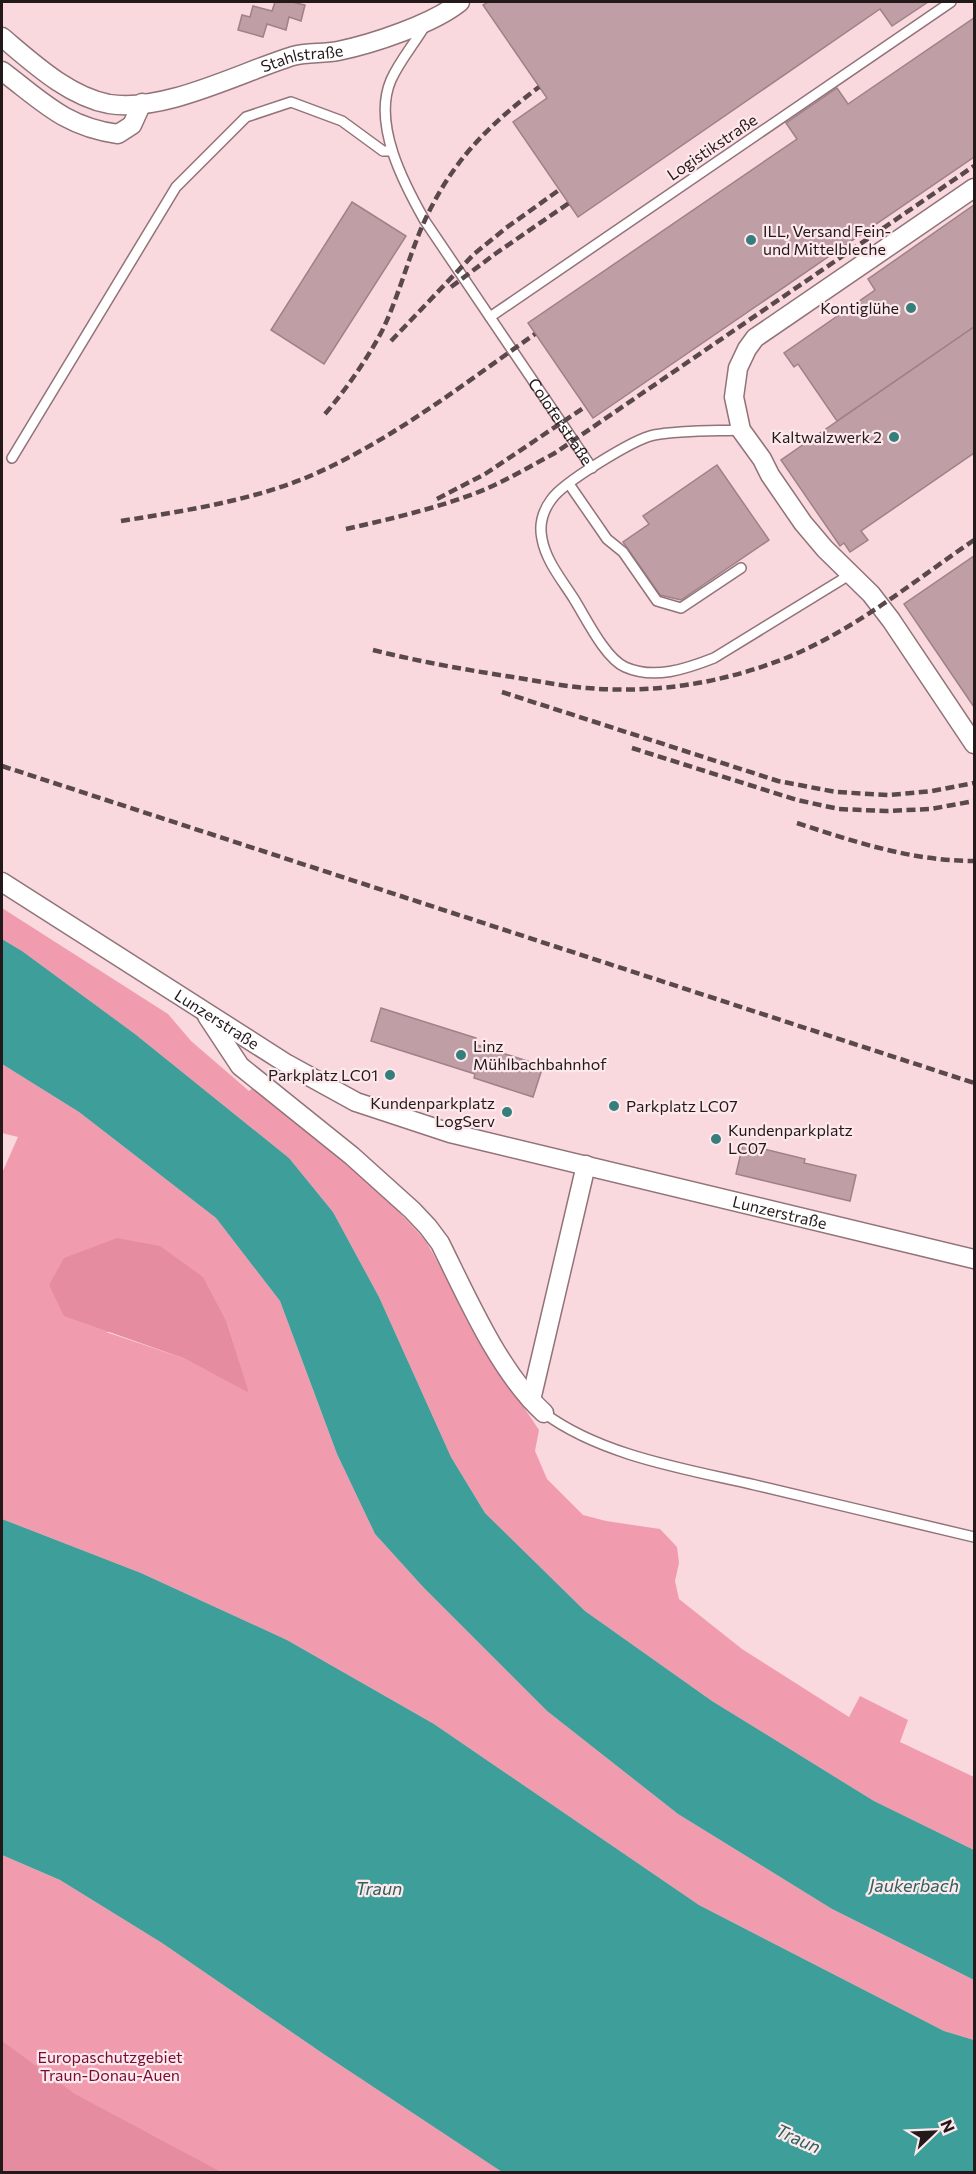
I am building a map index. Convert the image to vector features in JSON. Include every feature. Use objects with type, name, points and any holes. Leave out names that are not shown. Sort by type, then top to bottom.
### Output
[{"type":"street","name":"Stahlstraße","points":[[2,38],[53,77],[90,98],[111,104],[142,104],[182,96],[295,55],[337,51],[388,37],[460,2]]},
{"type":"street","points":[[2,71],[71,122],[92,130],[118,134],[132,125],[142,104]]},
{"type":"street","points":[[975,188],[755,338],[738,369],[734,397],[741,430],[803,523],[825,549],[871,594],[975,744]]},
{"type":"street","name":"Lunzerstraße","points":[[2,882],[287,1064],[356,1102],[450,1133],[975,1259]]},
{"type":"street","points":[[204,1012],[240,1066],[352,1156],[428,1227],[440,1243],[493,1345],[531,1400],[544,1413]]},
{"type":"street","points":[[531,1400],[586,1165]]},
{"type":"lane","name":"Logistikstraße","points":[[490,317],[951,2]]},
{"type":"lane","name":"Coloferstraße","points":[[429,19],[390,83],[387,100],[387,127],[392,151],[405,186],[425,221],[592,468],[620,448],[653,435],[741,430]]},
{"type":"lane","points":[[12,458],[176,187],[246,117],[291,102],[342,121],[382,151],[392,151]]},
{"type":"lane","points":[[592,468],[551,498],[542,518],[542,538],[549,561],[609,655],[624,667],[645,673],[665,673],[690,668],[714,658],[851,574]]},
{"type":"lane","points":[[569,484],[607,539],[623,552],[657,601],[681,608],[741,568]]},
{"type":"lane","points":[[544,1413],[582,1437],[634,1455],[975,1537]]},
{"type":"green space","points":[[2,908],[168,1014],[191,1041],[249,1091],[254,1087],[384,1196],[426,1241],[488,1354],[539,1430],[535,1451],[547,1479],[583,1515],[660,1529],[677,1547],[679,1563],[675,1581],[679,1599],[742,1649],[849,1717],[860,1696],[908,1720],[900,1742],[974,1777],[974,1850],[874,1801],[712,1701],[585,1611],[485,1513],[451,1457],[379,1297],[333,1212],[289,1158],[135,1034],[22,951],[2,939]]},
{"type":"green space","points":[[2,1064],[79,1112],[216,1218],[280,1301],[337,1454],[375,1534],[424,1588],[547,1711],[678,1814],[832,1909],[974,1980],[974,2040],[944,2031],[699,1905],[434,1724],[287,1640],[141,1573],[2,1519],[2,1173],[18,1137],[2,1133]],"holes":[[[227,1323],[248,1392],[183,1358],[106,1332]]]},
{"type":"green space","name":"Europaschutzgebiet Traun-Donau-Auen","points":[[2,1855],[60,1880],[162,1943],[325,2055],[502,2172],[2,2172]]},
{"type":"shaded area","points":[[117,1238],[160,1246],[203,1277],[227,1323],[249,1393],[183,1358],[64,1316],[49,1285],[64,1258]]},
{"type":"shaded area","points":[[2,2041],[75,2094],[221,2172],[2,2172]]},
{"type":"water","name":"Jaukerbach","points":[[2,939],[22,951],[135,1034],[289,1158],[333,1212],[379,1297],[451,1457],[485,1513],[585,1611],[712,1701],[874,1801],[974,1850],[974,1980],[832,1909],[678,1814],[547,1711],[424,1588],[375,1534],[337,1454],[280,1301],[216,1218],[79,1112],[2,1064]]},
{"type":"water","name":"Traun","points":[[2,1519],[141,1573],[287,1640],[434,1724],[699,1905],[944,2031],[974,2040],[974,2172],[502,2172],[325,2055],[162,1943],[60,1880],[2,1855]]},
{"type":"building","points":[[275,2],[305,5],[301,21],[289,17],[286,30],[267,24],[263,37],[238,30],[242,15],[250,17],[253,6],[272,11]]},
{"type":"building","points":[[488,2],[928,2],[892,26],[880,9],[578,217],[513,122],[547,98],[483,5]]},
{"type":"building","name":"ILL, Versand Fein- und Mittelbleche","points":[[974,18],[974,157],[593,418],[528,323],[797,139],[786,123],[837,88],[848,104]]},
{"type":"building","points":[[352,202],[406,236],[324,364],[271,330]]},
{"type":"building","name":"Kontiglühe","points":[[974,205],[974,327],[837,421],[798,364],[794,367],[784,353],[875,290],[868,279]]},
{"type":"building","name":"Kaltwalzwerk 2","points":[[974,327],[974,453],[861,531],[868,540],[850,552],[844,543],[840,546],[781,460]]},
{"type":"building","points":[[717,465],[769,540],[681,600],[660,595],[623,542],[649,524],[643,516]]},
{"type":"building","points":[[974,556],[974,707],[904,604]]},
{"type":"building","name":"Linz Mühlbachbahnhof","points":[[381,1008],[476,1038],[474,1044],[543,1066],[533,1097],[474,1078],[475,1074],[371,1041]]},
{"type":"building","points":[[743,1144],[805,1159],[804,1163],[856,1175],[850,1201],[736,1174]]},
{"type":"railway","points":[[325,414],[356,374],[382,331],[425,219],[454,169],[493,125],[539,87]]},
{"type":"railway","points":[[346,529],[460,499],[506,479],[555,453],[974,166]]},
{"type":"railway","points":[[391,341],[474,254],[559,190]]},
{"type":"railway","points":[[451,287],[569,203]]},
{"type":"railway","points":[[121,521],[236,500],[281,487],[334,465],[423,413],[535,334]]},
{"type":"railway","points":[[437,499],[485,474],[585,407]]},
{"type":"railway","points":[[373,650],[456,668],[577,687],[638,689],[688,685],[762,667],[811,647],[883,604],[974,540]]},
{"type":"railway","points":[[502,692],[778,781],[836,792],[889,795],[932,791],[974,783]]},
{"type":"railway","points":[[632,748],[797,800],[839,809],[886,811],[931,809],[974,801]]},
{"type":"railway","points":[[2,766],[974,1083]]},
{"type":"railway","points":[[797,823],[906,854],[974,861]]},
{"type":"place","name":"ILL, Versand Fein- und Mittelbleche","points":[[751,240]]},
{"type":"place","name":"Kontiglühe","points":[[911,308]]},
{"type":"place","name":"Kaltwalzwerk 2","points":[[894,437]]},
{"type":"place","name":"Linz Mühlbachbahnhof","points":[[461,1055]]},
{"type":"place","name":"Parkplatz LC01","points":[[390,1075]]},
{"type":"place","name":"Parkplatz LC07","points":[[614,1106]]},
{"type":"place","name":"Kundenparkplatz LogServ","points":[[507,1112]]},
{"type":"place","name":"Kundenparkplatz LC07","points":[[716,1139]]}]
